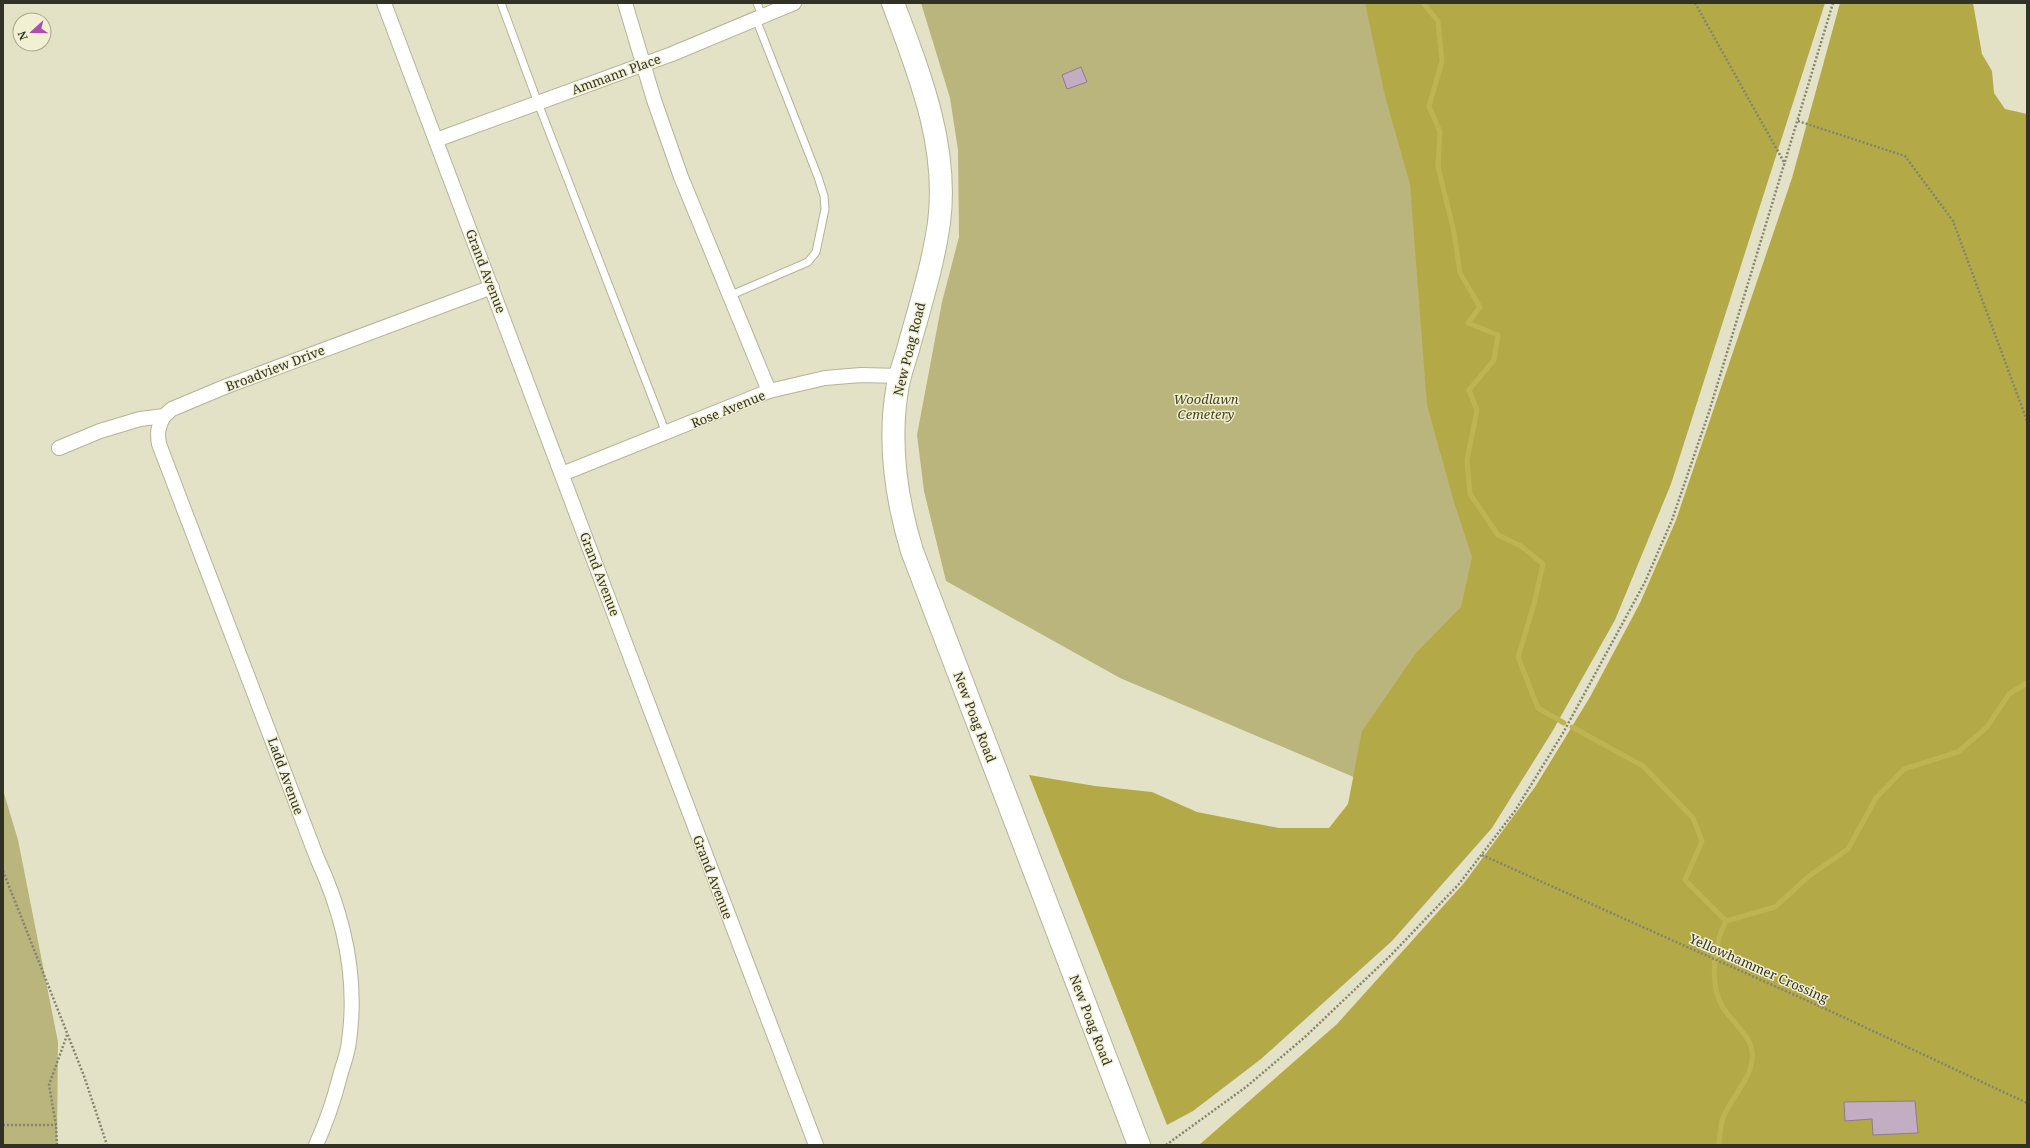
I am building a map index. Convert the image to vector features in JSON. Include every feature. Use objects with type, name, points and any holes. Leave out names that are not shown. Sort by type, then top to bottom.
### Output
[{"type":"main road","name":"New Poag Road","points":[[893,3],[922,81],[933,120],[938,155],[940,190],[939,222],[927,277],[897,389],[893,425],[893,464],[905,530],[1139,1145]]},
{"type":"street","name":"Grand Avenue","points":[[384,3],[492,287],[700,844],[816,1145]]},
{"type":"street","points":[[625,3],[654,100],[681,177],[769,391]]},
{"type":"street","name":"Ammann Place","points":[[436,140],[644,64],[794,3]]},
{"type":"street","name":"Broadview Drive","points":[[59,448],[100,431],[140,419],[164,416],[172,409],[227,386],[492,287]]},
{"type":"street","name":"Rose Avenue","points":[[562,474],[666,434],[769,391],[825,378],[861,375],[900,376]]},
{"type":"street","name":"Ladd Avenue","points":[[164,416],[157,434],[159,444],[316,858],[329,884],[347,945],[351,983],[352,1015],[349,1043],[336,1090],[316,1145]]},
{"type":"lane","points":[[501,3],[666,434]]},
{"type":"lane","points":[[729,296],[808,262],[816,252],[825,209],[824,196],[759,17],[757,3]]},
{"type":"path","points":[[1695,3],[1785,164]]},
{"type":"path","points":[[1166,1145],[1246,1087],[1318,1026],[1392,954],[1459,884],[1515,811],[1564,733],[1645,582],[1672,520],[1706,419],[1833,3]]},
{"type":"path","points":[[1798,121],[1905,156],[1952,221],[2027,421]]},
{"type":"path","name":"Yellowhammer Crossing","points":[[1481,855],[1729,965],[2027,1103]]},
{"type":"path","points":[[3,871],[84,1076],[107,1145]]},
{"type":"path","points":[[57,1145],[56,1125],[49,1085],[67,1034]]},
{"type":"path","points":[[3,1125],[56,1125]]},
{"type":"green space","name":"Woodlawn Cemetery","points":[[921,3],[1415,3],[1497,350],[1441,814],[1120,678],[946,581],[924,491],[917,435],[942,302],[959,237],[958,150],[950,98]]},
{"type":"green space","points":[[3,790],[18,840],[58,1042],[58,1145],[3,1145]]},
{"type":"shaded area","points":[[1365,3],[1825,3],[1671,484],[1615,620],[1552,732],[1492,828],[1392,941],[1261,1059],[1193,1111],[1167,1125],[1029,775],[1095,786],[1152,792],[1197,812],[1279,828],[1329,828],[1348,804],[1362,731],[1416,653],[1461,607],[1472,557],[1454,502],[1427,405],[1410,184],[1385,96]]},
{"type":"shaded area","points":[[1840,3],[1973,3],[1982,54],[1992,71],[1994,93],[2005,109],[2027,114],[2027,1145],[1199,1145],[1337,1024],[1464,883],[1535,787],[1590,697],[1640,603],[1676,520],[1792,178]]},
{"type":"building","points":[[1081,67],[1087,82],[1067,89],[1062,75]]},
{"type":"building","points":[[1915,1101],[1918,1133],[1873,1135],[1872,1119],[1845,1121],[1844,1102]]},
{"type":"waterway","points":[[1423,3],[1438,21],[1442,61],[1429,106],[1440,132],[1438,167],[1454,232],[1460,273],[1480,307],[1468,323],[1498,335],[1494,360],[1469,390],[1477,410],[1467,460],[1470,494],[1498,535],[1521,546],[1543,564],[1534,604],[1518,657],[1538,708],[1564,723]]},
{"type":"waterway","points":[[1719,1145],[1723,1118],[1748,1075],[1752,1056],[1749,1041],[1722,1006],[1715,987],[1714,975],[1716,952],[1718,940],[1726,921],[1775,907],[1809,876],[1848,849],[1876,798],[1904,769],[1958,752],[1987,727],[2009,694],[2027,683]]},
{"type":"waterway","points":[[1572,727],[1643,766],[1693,818],[1702,841],[1685,880],[1726,921]]}]
